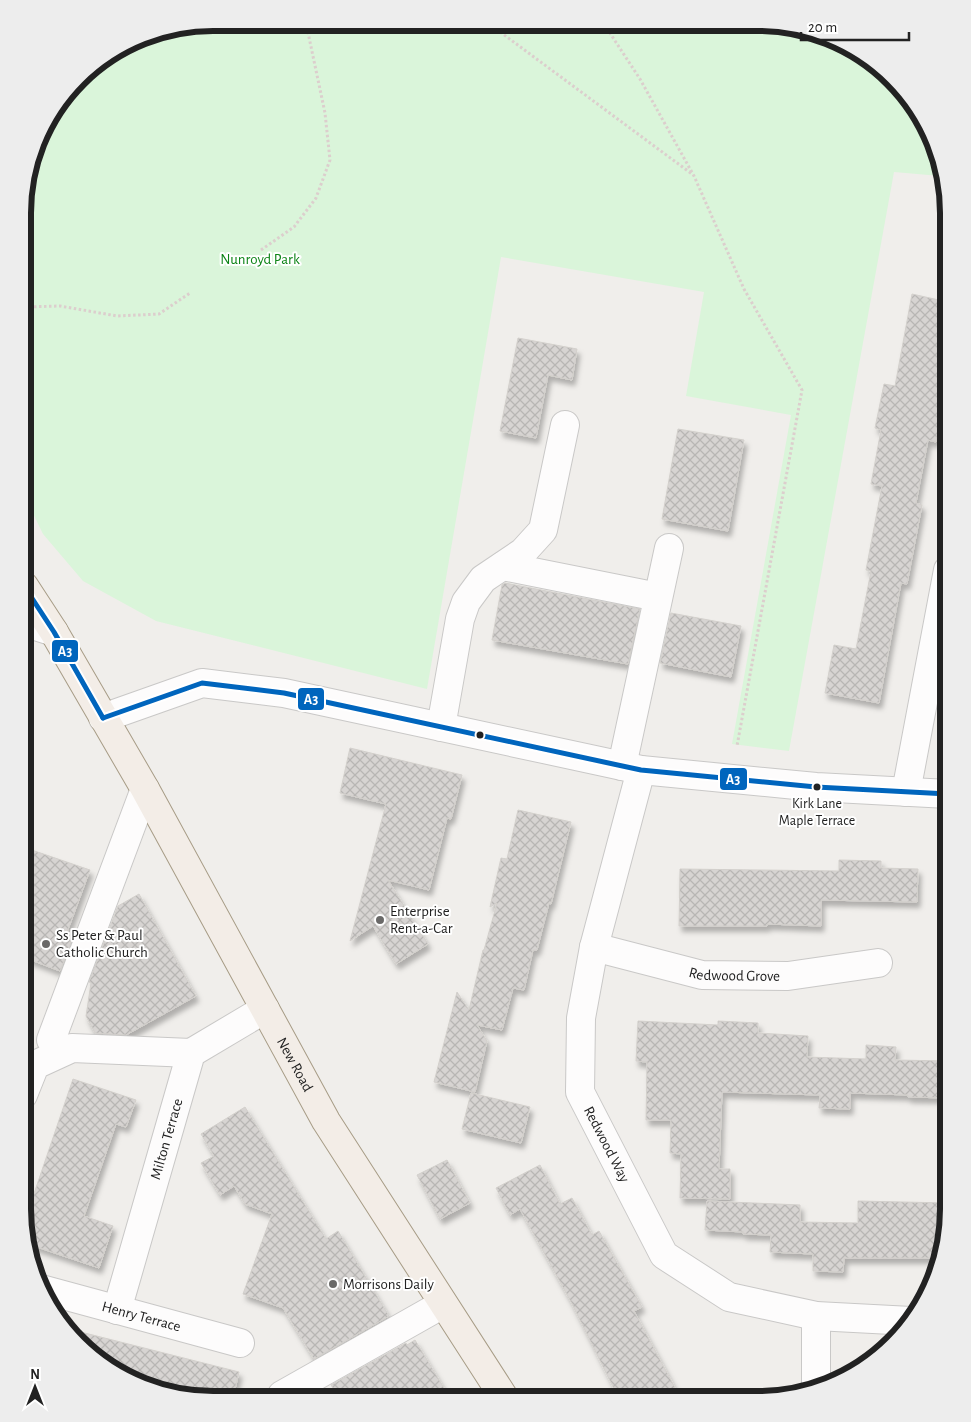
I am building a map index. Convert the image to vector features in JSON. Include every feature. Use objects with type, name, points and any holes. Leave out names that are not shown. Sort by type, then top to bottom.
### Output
[{"type":"main road","name":"New Road","points":[[31,597],[54,632],[145,789],[326,1121],[500,1391]]},
{"type":"street","points":[[440,727],[460,619],[466,602],[482,579],[523,552],[543,530],[565,425]]},
{"type":"street","name":"Redwood Way","points":[[669,548],[658,597],[631,768],[581,1018],[580,1092],[664,1256],[729,1297],[816,1316],[902,1321]]},
{"type":"street","points":[[503,566],[658,597]]},
{"type":"street","points":[[906,792],[940,612]]},
{"type":"street","points":[[31,624],[54,632]]},
{"type":"street","points":[[103,718],[202,683],[284,693],[631,768],[816,788],[940,794]]},
{"type":"street","points":[[50,1040],[145,789]]},
{"type":"street","name":"Redwood Grove","points":[[594,947],[702,975],[788,976],[878,962]]},
{"type":"street","points":[[31,1073],[34,1065],[72,1048],[191,1053],[265,1009]]},
{"type":"street","name":"Milton Terrace","points":[[117,1310],[191,1053]]},
{"type":"street","name":"Henry Terrace","points":[[51,1291],[240,1343]]},
{"type":"street","points":[[289,1391],[443,1304]]},
{"type":"street","points":[[816,1316],[816,1381]]},
{"type":"path","points":[[261,250],[294,227],[316,198],[330,160],[325,113],[308,31]]},
{"type":"path","points":[[499,31],[694,176]]},
{"type":"path","points":[[609,31],[640,79],[694,176],[744,289],[802,390],[731,779]]},
{"type":"path","points":[[31,307],[60,306],[117,316],[159,314],[190,293]]},
{"type":"green space","name":"Nunroyd Park","points":[[213,31],[758,31],[782,33],[805,37],[828,45],[869,69],[887,84],[902,102],[926,143],[936,176],[894,172],[789,751],[732,744],[791,415],[686,396],[704,292],[501,257],[427,689],[156,621],[83,581],[43,534],[31,509],[31,213],[37,166],[50,133],[76,93],[102,69],[143,45],[166,37]]},
{"type":"building","points":[[912,294],[940,300],[940,424],[936,442],[928,440],[916,503],[922,505],[907,584],[901,583],[879,703],[825,693],[834,645],[856,649],[871,571],[866,570],[882,486],[871,484],[881,430],[875,428],[884,384],[895,386]]},
{"type":"building","points":[[518,338],[577,349],[572,380],[548,375],[536,438],[500,431]]},
{"type":"building","points":[[678,429],[744,440],[728,531],[662,519]]},
{"type":"building","points":[[505,583],[640,609],[628,664],[492,640],[502,585]]},
{"type":"building","points":[[671,613],[741,626],[731,677],[660,663]]},
{"type":"building","points":[[350,748],[462,775],[451,819],[447,818],[429,890],[388,880],[428,944],[396,964],[373,926],[350,941],[386,804],[340,793]]},
{"type":"building","points":[[518,810],[571,822],[551,904],[549,903],[537,950],[533,950],[524,990],[513,988],[502,1030],[477,1025],[487,1041],[475,1092],[434,1082],[457,992],[469,1010],[483,950],[497,903],[490,907],[501,858],[507,859]]},
{"type":"building","name":"Ss Peter & Paul Catholic Church","points":[[31,850],[90,870],[66,935],[76,929],[60,971],[31,960]]},
{"type":"building","points":[[839,860],[881,861],[881,868],[918,869],[917,902],[821,900],[821,926],[767,924],[767,926],[679,926],[680,869],[839,871]]},
{"type":"building","points":[[139,894],[196,996],[126,1035],[95,1033],[86,1016],[91,983],[89,982],[118,906]]},
{"type":"building","points":[[638,1021],[718,1025],[718,1021],[758,1023],[758,1033],[808,1036],[807,1057],[866,1059],[866,1045],[896,1047],[895,1060],[940,1061],[940,1098],[850,1093],[850,1109],[819,1108],[820,1095],[722,1092],[719,1169],[730,1169],[730,1199],[680,1198],[681,1154],[670,1153],[671,1120],[646,1120],[647,1062],[636,1061]]},
{"type":"building","points":[[73,1079],[136,1100],[126,1127],[116,1124],[84,1216],[113,1226],[99,1268],[35,1246],[31,1202]]},
{"type":"building","points":[[471,1093],[530,1107],[521,1143],[462,1129]]},
{"type":"building","points":[[245,1107],[326,1239],[338,1231],[389,1316],[314,1359],[283,1308],[243,1294],[272,1214],[245,1204],[234,1186],[220,1195],[201,1163],[214,1156],[201,1134]]},
{"type":"building","points":[[447,1160],[470,1203],[440,1219],[417,1175]]},
{"type":"building","points":[[540,1165],[560,1204],[572,1198],[592,1235],[599,1231],[642,1307],[634,1311],[677,1391],[615,1391],[571,1302],[520,1209],[510,1215],[496,1188]]},
{"type":"building","points":[[707,1201],[800,1205],[800,1222],[858,1223],[858,1201],[940,1203],[938,1233],[933,1258],[844,1258],[843,1272],[813,1271],[813,1254],[770,1252],[771,1235],[705,1230]]},
{"type":"building","points":[[78,1331],[239,1372],[235,1391],[189,1389],[166,1385],[143,1377],[112,1360],[93,1346]]},
{"type":"building","points":[[415,1340],[444,1388],[439,1391],[335,1391],[331,1385],[406,1343],[407,1345]]},
{"type":"transit line","name":"A3","points":[[31,597],[54,632],[103,718]]},
{"type":"transit line","name":"A3","points":[[103,718],[202,683],[284,693],[641,770],[816,787],[940,794]]},
{"type":"place","name":"Kirk Lane Maple Terrace","points":[[817,787]]},
{"type":"place","name":"Enterprise Rent-a-Car","points":[[380,920]]},
{"type":"place","name":"Ss Peter & Paul Catholic Church","points":[[46,944]]},
{"type":"place","name":"Morrisons Daily","points":[[333,1284]]}]
